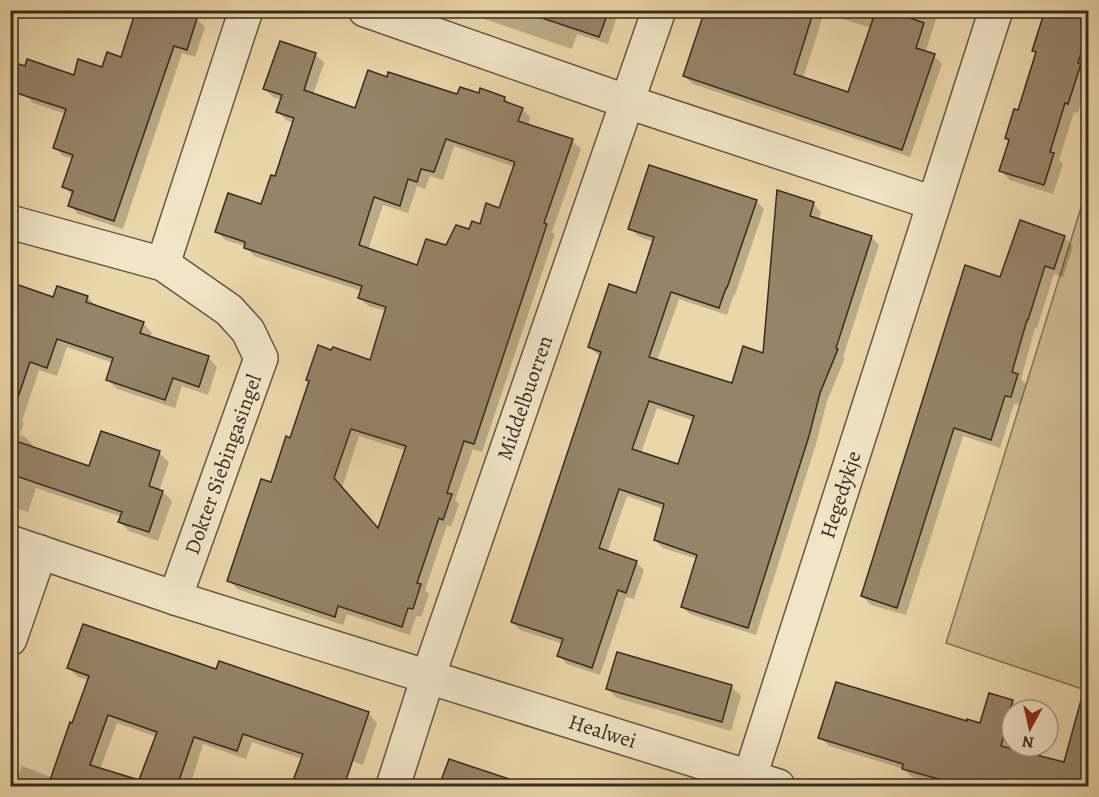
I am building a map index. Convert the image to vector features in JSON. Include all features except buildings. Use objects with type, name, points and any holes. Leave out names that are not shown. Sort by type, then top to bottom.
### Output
[{"type":"street","points":[[163,264],[246,10]]},
{"type":"street","name":"Middelbuorren","points":[[393,786],[428,677],[659,10]]},
{"type":"street","name":"Hegedykje","points":[[758,784],[933,203],[996,10]]},
{"type":"street","points":[[365,11],[628,102],[933,203]]},
{"type":"street","name":"Dokter Siebingasingel","points":[[10,222],[163,264],[229,310],[248,331],[261,358],[175,598]]},
{"type":"street","points":[[10,639],[25,547],[175,598],[428,677]]},
{"type":"street","name":"Healwei","points":[[428,677],[758,784]]},
{"type":"shaded area","points":[[1088,185],[1088,691],[946,643]]}]
